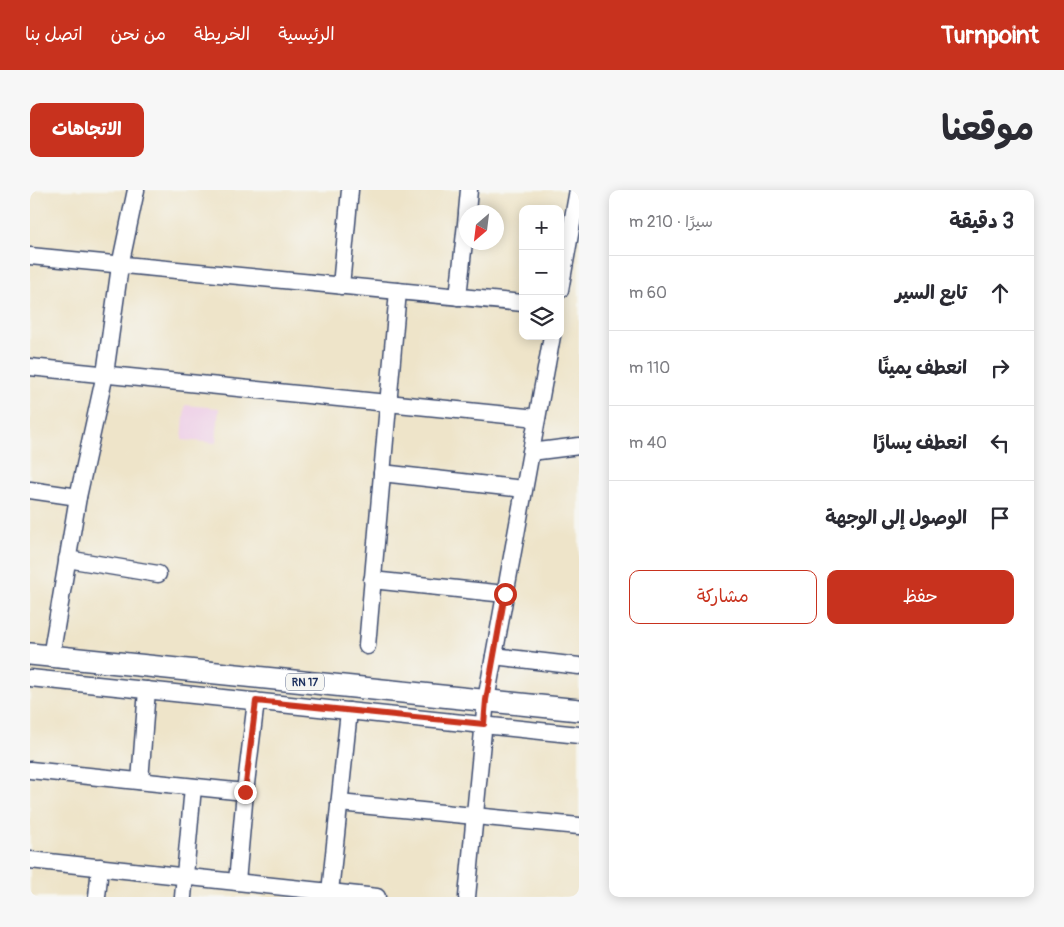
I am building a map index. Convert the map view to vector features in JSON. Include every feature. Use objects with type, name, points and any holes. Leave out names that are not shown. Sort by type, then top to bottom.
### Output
[{"type":"main road","name":"RN 17","points":[[30,654],[579,710]]},
{"type":"street","points":[[51,656],[78,497],[105,374],[120,266],[136,190]]},
{"type":"street","points":[[341,286],[350,190]]},
{"type":"street","points":[[468,205],[469,190]]},
{"type":"street","points":[[564,268],[578,190]]},
{"type":"street","points":[[458,297],[463,250]]},
{"type":"street","points":[[30,256],[519,303]]},
{"type":"street","points":[[367,646],[398,291]]},
{"type":"street","points":[[467,897],[486,700],[551,340]]},
{"type":"street","points":[[30,367],[537,418]]},
{"type":"street","points":[[531,452],[579,446]]},
{"type":"street","points":[[382,473],[524,489]]},
{"type":"street","points":[[30,490],[78,497]]},
{"type":"street","points":[[68,559],[158,574]]},
{"type":"street","points":[[372,580],[505,594]]},
{"type":"street","points":[[494,656],[579,666]]},
{"type":"street","points":[[30,678],[579,735]]},
{"type":"street","points":[[140,781],[147,690]]},
{"type":"street","points":[[238,882],[245,792],[256,701]]},
{"type":"street","points":[[330,892],[348,711]]},
{"type":"street","points":[[30,770],[245,792]]},
{"type":"street","points":[[183,897],[193,787]]},
{"type":"street","points":[[339,803],[579,826]]},
{"type":"street","points":[[30,860],[238,882],[268,891],[330,892],[367,896]]},
{"type":"street","points":[[97,897],[100,868]]},
{"type":"shaded area","points":[[185,405],[219,408],[216,443],[182,440]]},
{"type":"route","points":[[245,792],[256,701],[484,724],[486,700],[505,594]]}]
